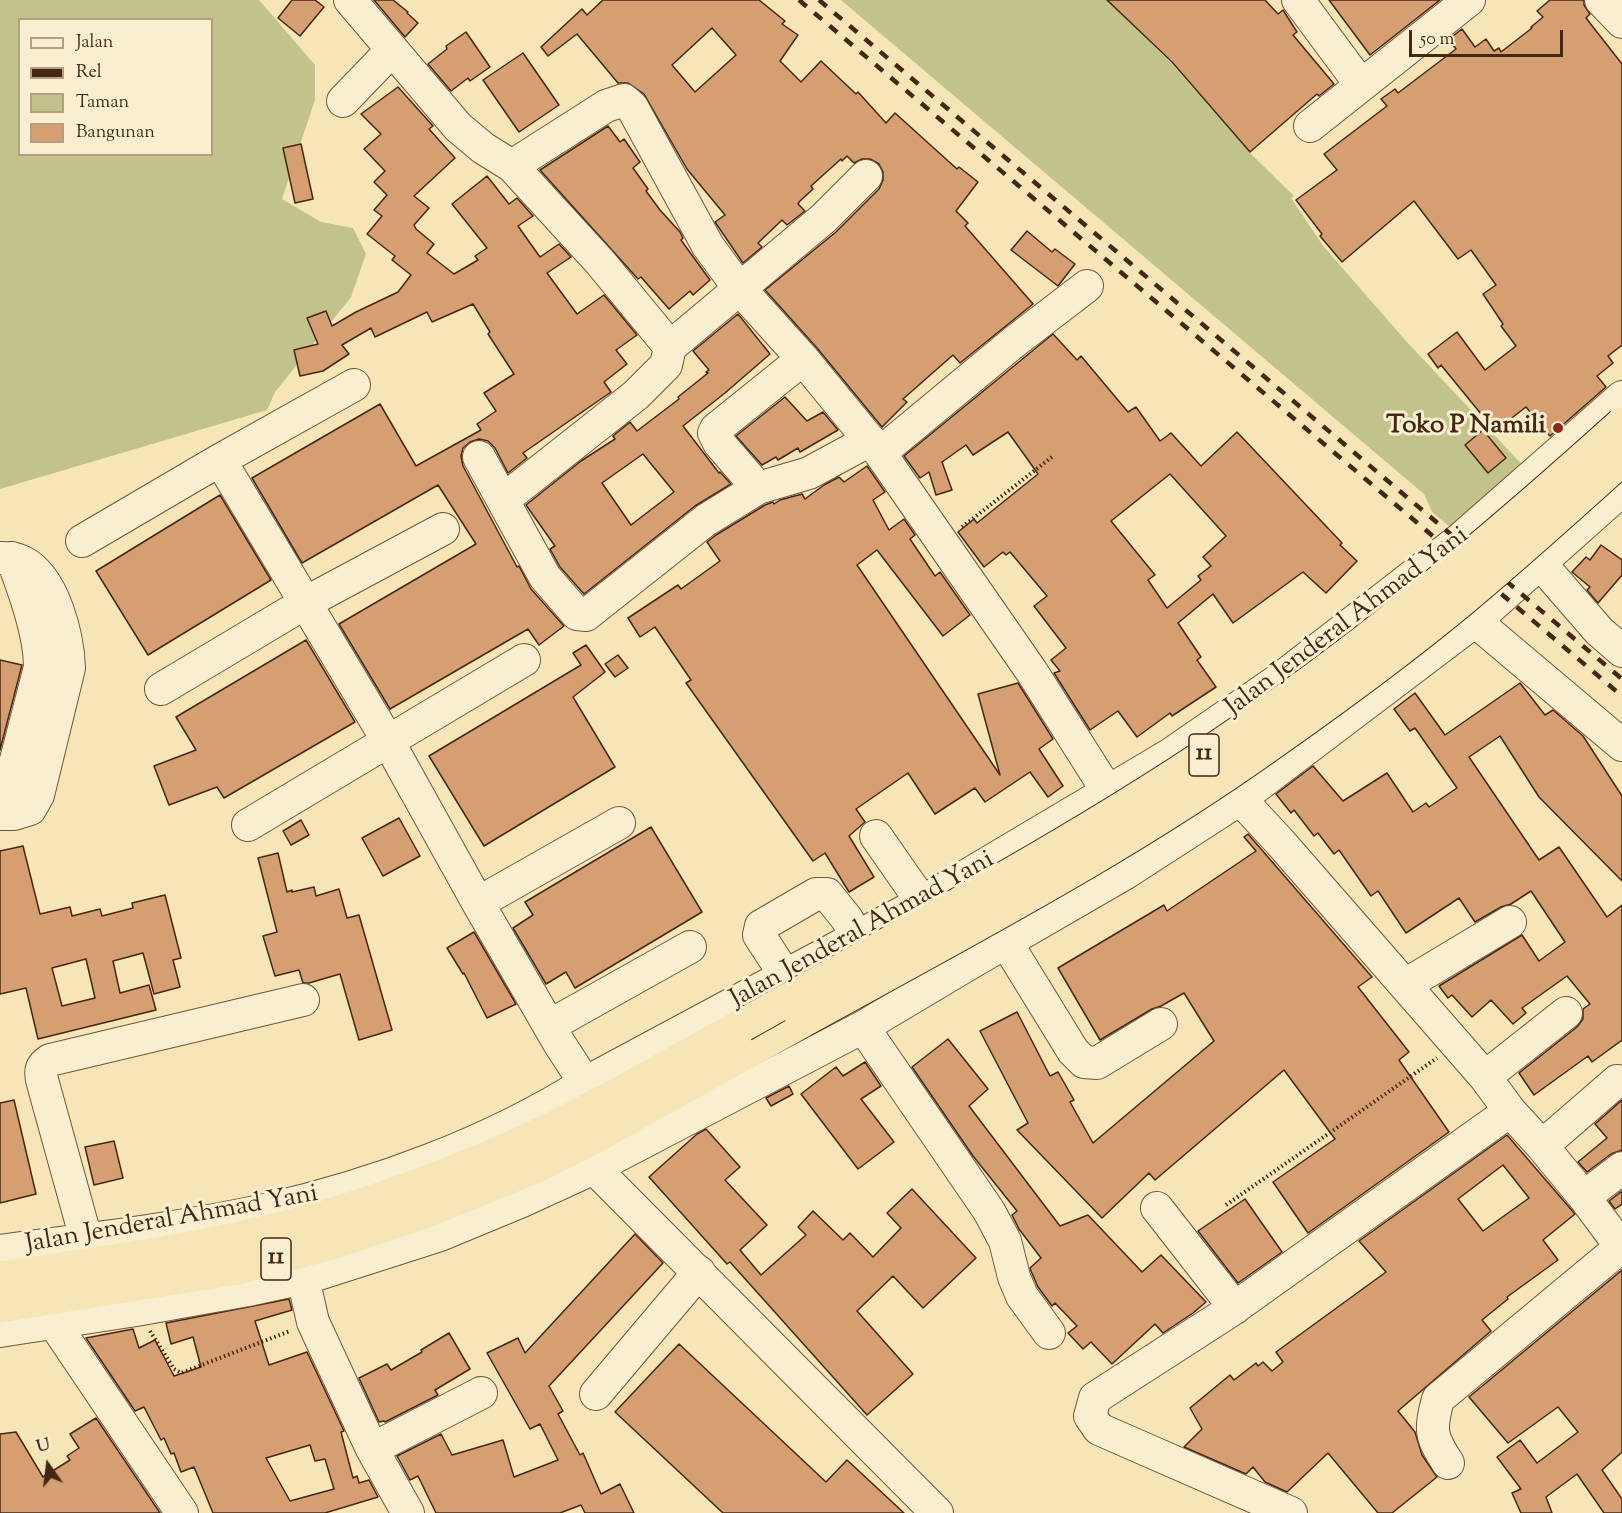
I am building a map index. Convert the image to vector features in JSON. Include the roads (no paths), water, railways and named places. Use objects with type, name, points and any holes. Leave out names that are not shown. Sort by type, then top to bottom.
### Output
[{"type":"highway","name":"Jalan Jenderal Ahmad Yani","points":[[0,1278],[152,1256],[238,1239],[331,1215],[426,1182],[520,1143],[584,1106],[743,1025],[1017,871],[1141,797],[1281,703],[1442,582],[1622,424]]},
{"type":"highway","name":"Jalan Jenderal Ahmad Yani","points":[[0,1306],[237,1268],[286,1256],[430,1210],[539,1165],[584,1106],[1029,896],[1149,825],[1274,742],[1378,666],[1462,600],[1622,459]]},
{"type":"street","points":[[350,0],[458,127],[483,148],[512,166],[600,262],[670,347]]},
{"type":"street","points":[[1298,0],[1361,85]]},
{"type":"street","points":[[1310,126],[1469,0]]},
{"type":"street","points":[[1601,0],[1622,22]]},
{"type":"street","points":[[343,100],[392,50]]},
{"type":"street","points":[[512,166],[606,106],[624,100],[632,107],[708,246],[739,288],[803,359],[875,446],[1032,672],[1108,792]]},
{"type":"street","points":[[503,500],[636,395],[666,365],[670,347],[824,218],[866,176]]},
{"type":"street","points":[[479,457],[545,577],[577,614],[586,615],[706,520],[758,488],[794,479],[875,446],[1087,286]]},
{"type":"street","points":[[758,488],[719,443],[714,433],[803,359]]},
{"type":"street","points":[[82,541],[354,385]]},
{"type":"street","name":"Jalan Jenderal Ahmad Yani","points":[[0,1331],[136,1310],[303,1278],[440,1235],[522,1201],[584,1106],[785,975],[922,902],[1171,754],[1234,712],[1458,540],[1622,397]]},
{"type":"street","points":[[220,460],[388,741],[477,903],[549,1026],[584,1106],[699,1272],[937,1513]]},
{"type":"street","name":"Jalan Jenderal Ahmad Yani","points":[[0,1251],[186,1225],[264,1210],[342,1191],[405,1169],[510,1125],[553,1103],[584,1106],[863,1027],[1124,874],[1240,799],[1475,621],[1622,490]]},
{"type":"street","points":[[161,689],[305,603],[443,529]]},
{"type":"street","points":[[0,813],[14,814],[30,809],[39,795],[69,668],[54,651],[49,590],[36,571],[24,562],[6,558]]},
{"type":"street","points":[[1540,563],[1593,625],[1622,651]]},
{"type":"street","points":[[1475,621],[1622,745]]},
{"type":"street","points":[[248,825],[524,660]]},
{"type":"street","points":[[1234,712],[1255,710],[1267,712],[1282,724],[1289,740],[1285,766]]},
{"type":"street","points":[[1240,799],[1485,1077],[1510,1111],[1542,1146],[1622,1247],[1438,1399],[1431,1425],[1437,1446],[1448,1463]]},
{"type":"street","points":[[477,903],[619,823]]},
{"type":"street","points":[[876,836],[922,902]]},
{"type":"street","points":[[785,975],[759,935],[761,926],[816,894],[827,894],[847,919],[857,937]]},
{"type":"street","points":[[1404,986],[1510,922]]},
{"type":"street","points":[[1006,942],[1073,1051],[1084,1062],[1097,1064],[1161,1024]]},
{"type":"street","points":[[549,1026],[690,947]]},
{"type":"street","points":[[86,1239],[42,1080],[40,1070],[44,1064],[50,1060],[303,1000]]},
{"type":"street","points":[[1485,1077],[1566,1013]]},
{"type":"street","points":[[863,1027],[989,1211],[1005,1241],[1014,1277],[1023,1296],[1049,1333]]},
{"type":"street","points":[[1542,1146],[1617,1081]]},
{"type":"street","points":[[1291,1513],[1099,1429],[1090,1416],[1095,1398],[1235,1308],[1510,1111]]},
{"type":"street","points":[[1584,1197],[1622,1168]]},
{"type":"street","points":[[1157,1208],[1235,1308]]},
{"type":"street","points":[[596,1394],[699,1272]]},
{"type":"street","points":[[303,1278],[313,1322],[372,1449],[408,1513]]},
{"type":"street","points":[[54,1323],[182,1513]]},
{"type":"street","points":[[372,1449],[481,1393]]},
{"type":"railway","points":[[799,0],[1622,696]]},
{"type":"railway","points":[[819,0],[1622,679]]},
{"type":"place","name":"Toko P Namili","points":[[1558,428]]}]
